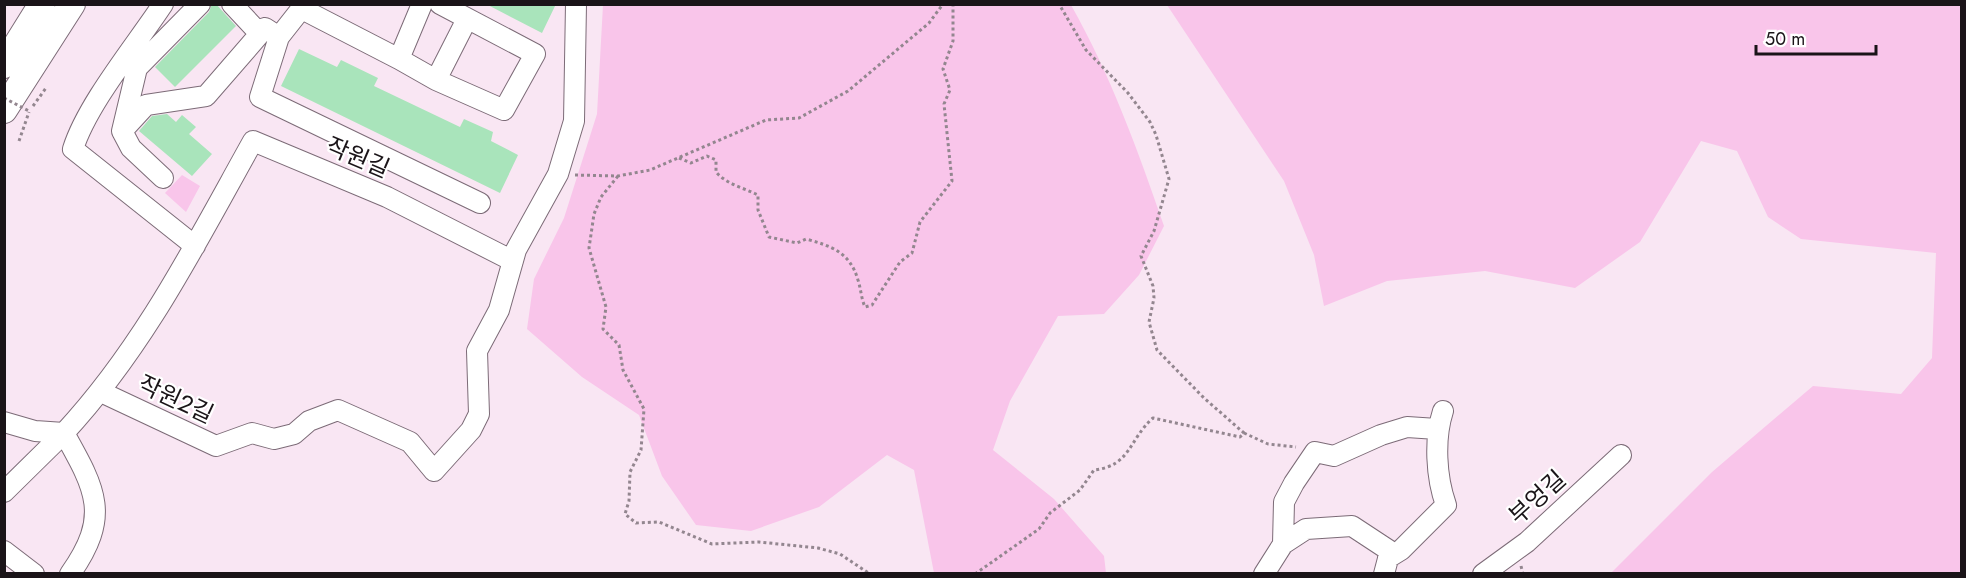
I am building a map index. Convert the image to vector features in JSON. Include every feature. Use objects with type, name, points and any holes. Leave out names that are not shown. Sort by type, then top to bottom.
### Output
[{"type":"main road","points":[[4,65],[42,4]]},
{"type":"main road","points":[[17,110],[72,4]]},
{"type":"street","points":[[164,4],[91,110],[73,149],[195,246]]},
{"type":"street","points":[[163,178],[131,148],[122,131],[137,68],[200,4]]},
{"type":"street","points":[[232,4],[269,35]]},
{"type":"street","points":[[399,59],[422,4]]},
{"type":"street","points":[[122,131],[146,105],[206,96],[269,35],[303,7],[436,80],[504,110],[535,54],[440,4]]},
{"type":"street","points":[[513,261],[516,250],[558,174],[574,121],[576,4]]},
{"type":"street","points":[[436,80],[467,19]]},
{"type":"street","points":[[269,35],[260,97],[480,203]]},
{"type":"street","name":"작원길","points":[[4,492],[64,433],[101,392],[167,296],[253,141],[387,197],[513,261]]},
{"type":"street","name":"작원2길","points":[[101,392],[216,446],[252,433],[274,439],[294,434],[309,421],[338,410],[410,442],[434,471],[471,430],[479,414],[477,351],[499,310],[513,261]]},
{"type":"street","points":[[1283,544],[1284,502],[1315,452],[1334,456],[1381,435],[1440,420],[1441,490],[1446,505],[1386,566]]},
{"type":"street","points":[[4,422],[35,432],[64,433],[86,471],[96,513],[93,536],[87,550],[70,573]]},
{"type":"street","name":"부엉길","points":[[1483,573],[1527,542],[1621,455]]},
{"type":"street","points":[[1264,573],[1283,544],[1306,529],[1352,526],[1390,551],[1386,566]]},
{"type":"street","points":[[4,551],[34,573]]},
{"type":"path","points":[[558,174],[618,176],[650,170],[766,120],[800,118],[848,91],[929,22],[943,4]]},
{"type":"path","points":[[679,158],[691,163],[707,156],[716,160],[716,172],[723,180],[736,183],[758,195],[759,210],[769,237],[797,243],[806,239],[829,245],[848,256],[858,280],[865,307],[872,305],[900,262],[912,253],[920,222],[952,181],[944,104],[950,90],[943,69],[953,41],[953,4]]},
{"type":"path","points":[[1059,4],[1086,50],[1128,93],[1150,122],[1169,179],[1154,231],[1141,256],[1153,286],[1154,298],[1149,322],[1157,350],[1204,398],[1244,433],[1268,444],[1315,452]]},
{"type":"path","points":[[17,110],[46,88]]},
{"type":"path","points":[[4,98],[17,110],[19,141]]},
{"type":"path","points":[[618,176],[601,197],[594,214],[589,248],[606,307],[603,329],[619,345],[623,370],[644,409],[641,450],[630,472],[626,514],[636,523],[659,522],[712,544],[759,542],[818,548],[840,554],[870,573]]},
{"type":"path","points":[[975,573],[1039,529],[1050,513],[1080,490],[1094,471],[1111,468],[1125,457],[1144,425],[1153,418],[1240,436],[1244,433]]},
{"type":"shaded area","points":[[603,5],[1071,5],[1111,86],[1164,226],[1139,275],[1104,314],[1058,316],[1010,401],[993,450],[1054,499],[1104,556],[1106,573],[934,573],[914,470],[887,455],[819,507],[751,531],[696,525],[662,476],[639,415],[582,377],[527,329],[534,279],[564,218],[597,114]]},
{"type":"shaded area","points":[[1167,5],[1961,5],[1961,573],[1611,573],[1712,472],[1813,386],[1901,394],[1932,358],[1936,253],[1801,239],[1768,217],[1737,151],[1701,141],[1640,242],[1575,288],[1485,271],[1387,281],[1324,306],[1314,255],[1284,181]]},
{"type":"shaded area","points":[[182,175],[200,186],[186,212],[165,193]]},
{"type":"building","points":[[212,4],[216,4],[236,26],[175,87],[155,67],[209,12]]},
{"type":"building","points":[[486,4],[556,4],[542,33]]},
{"type":"building","points":[[299,49],[337,67],[341,60],[378,78],[374,86],[460,127],[464,119],[493,132],[491,141],[518,155],[500,193],[281,86]]},
{"type":"building","points":[[167,114],[176,122],[182,115],[196,127],[189,134],[212,154],[192,176],[139,131],[152,116]]}]
